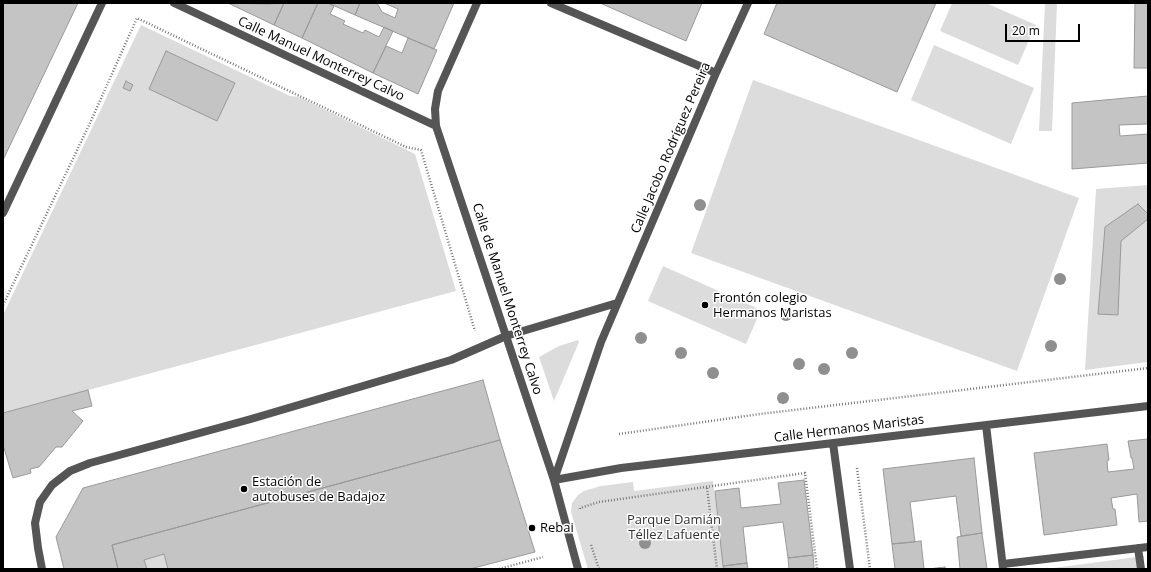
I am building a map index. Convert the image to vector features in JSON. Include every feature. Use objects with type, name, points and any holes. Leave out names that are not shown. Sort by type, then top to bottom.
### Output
[{"type":"street","points":[[3,214],[102,3]]},
{"type":"street","name":"Calle Manuel Monterrey Calvo","points":[[174,3],[436,126]]},
{"type":"street","name":"Calle de Manuel Monterrey Calvo","points":[[477,3],[438,91],[435,109],[436,126],[554,480]]},
{"type":"street","points":[[551,3],[716,73]]},
{"type":"street","name":"Calle Jacobo Rodríguez Pereira","points":[[554,480],[601,342],[716,73],[748,3]]},
{"type":"street","points":[[42,569],[35,523],[40,502],[52,485],[70,472],[90,463],[251,419],[451,360],[506,336],[617,303]]},
{"type":"street","name":"Calle Hermanos Maristas","points":[[554,480],[621,468],[1148,406]]},
{"type":"street","points":[[986,425],[1003,567],[1148,547]]},
{"type":"street","points":[[833,443],[850,569]]},
{"type":"street","points":[[554,480],[578,569]]},
{"type":"street","points":[[1138,548],[1141,569]]},
{"type":"path","points":[[3,305],[93,116],[137,18],[406,147],[421,150],[479,347]]},
{"type":"path","points":[[619,434],[760,414],[1148,368]]},
{"type":"path","points":[[856,468],[870,569]]},
{"type":"path","points":[[580,508],[599,502],[805,474],[817,569]]},
{"type":"path","points":[[707,488],[717,569]]},
{"type":"path","points":[[499,569],[544,557]]},
{"type":"green space","points":[[952,3],[986,3],[1036,25],[1018,65],[940,31]]},
{"type":"green space","points":[[1045,3],[1057,3],[1052,131],[1039,131]]},
{"type":"green space","points":[[141,25],[290,96],[299,97],[415,154],[456,291],[3,413],[3,315]]},
{"type":"green space","points":[[934,45],[1034,88],[1011,144],[911,100]]},
{"type":"green space","points":[[753,80],[1079,198],[1017,371],[691,253]]},
{"type":"green space","points":[[1148,185],[1148,362],[1085,370],[1096,189]]},
{"type":"green space","name":"Frontón colegio Hermanos Maristas","points":[[663,266],[761,310],[746,344],[648,301]]},
{"type":"green space","points":[[578,340],[579,342],[554,401],[539,357],[559,346]]},
{"type":"green space","name":"Parque Damián Téllez Lafuente","points":[[713,481],[724,569],[588,569],[571,512],[572,503],[578,495],[584,491],[601,486],[633,482],[634,491]]},
{"type":"green space","points":[[164,554],[168,569],[147,569],[144,560]]},
{"type":"green space","points":[[1144,556],[1143,569],[1046,569]]},
{"type":"building","points":[[3,3],[78,3],[3,160]]},
{"type":"building","points":[[228,3],[268,4],[284,3],[274,25]]},
{"type":"building","points":[[284,3],[318,3],[302,38],[274,25]]},
{"type":"building","points":[[318,3],[328,3],[334,6],[330,14],[345,21],[343,24],[363,33],[365,30],[379,37],[384,27],[393,31],[373,73],[302,38]]},
{"type":"building","points":[[328,3],[360,3],[355,15]]},
{"type":"building","points":[[360,3],[377,3],[382,12],[395,18],[398,9],[384,3],[454,3],[434,49],[355,15]]},
{"type":"building","points":[[600,3],[702,3],[686,41]]},
{"type":"building","points":[[777,3],[936,3],[897,92],[764,34]]},
{"type":"building","points":[[1135,3],[1148,3],[1148,68],[1134,68]]},
{"type":"building","points":[[408,38],[437,50],[418,94],[373,73],[386,46],[402,53]]},
{"type":"building","points":[[166,51],[235,83],[217,121],[149,89]]},
{"type":"building","points":[[126,81],[133,85],[130,91],[123,88]]},
{"type":"building","points":[[1148,96],[1148,124],[1119,125],[1120,136],[1148,134],[1148,163],[1072,169],[1072,103]]},
{"type":"building","points":[[1138,204],[1148,214],[1148,219],[1121,241],[1118,315],[1098,314],[1105,227]]},
{"type":"building","points":[[483,380],[500,440],[112,545],[118,569],[64,569],[56,537],[83,488]]},
{"type":"building","points":[[88,390],[92,406],[72,411],[83,421],[62,447],[56,447],[39,467],[30,469],[31,473],[13,478],[3,445],[3,413]]},
{"type":"building","points":[[1148,439],[1148,521],[1139,522],[1137,494],[1111,498],[1113,509],[1115,509],[1117,525],[1044,535],[1034,453],[1107,444],[1109,460],[1107,461],[1108,472],[1134,469],[1128,441]]},
{"type":"building","points":[[500,440],[535,552],[470,569],[168,569],[164,554],[144,560],[147,569],[118,569],[112,545]]},
{"type":"building","points":[[974,458],[982,533],[961,536],[956,496],[910,502],[915,542],[892,544],[883,469]]},
{"type":"building","points":[[804,480],[813,555],[788,558],[783,522],[743,527],[747,563],[723,566],[715,491],[739,488],[741,508],[781,504],[778,483]]},
{"type":"building","points":[[982,533],[987,569],[960,569],[957,537]]},
{"type":"building","points":[[921,541],[924,569],[895,569],[892,544]]},
{"type":"building","points":[[813,555],[814,569],[789,569],[788,558]]},
{"type":"building","points":[[747,563],[748,569],[724,569],[723,566]]},
{"type":"building","points":[[945,567],[945,569],[928,569]]},
{"type":"place","name":"Frontón colegio Hermanos Maristas","points":[[705,305]]},
{"type":"place","name":"Estación de autobuses de Badajoz","points":[[244,489]]},
{"type":"place","name":"Rebai","points":[[532,528]]}]
